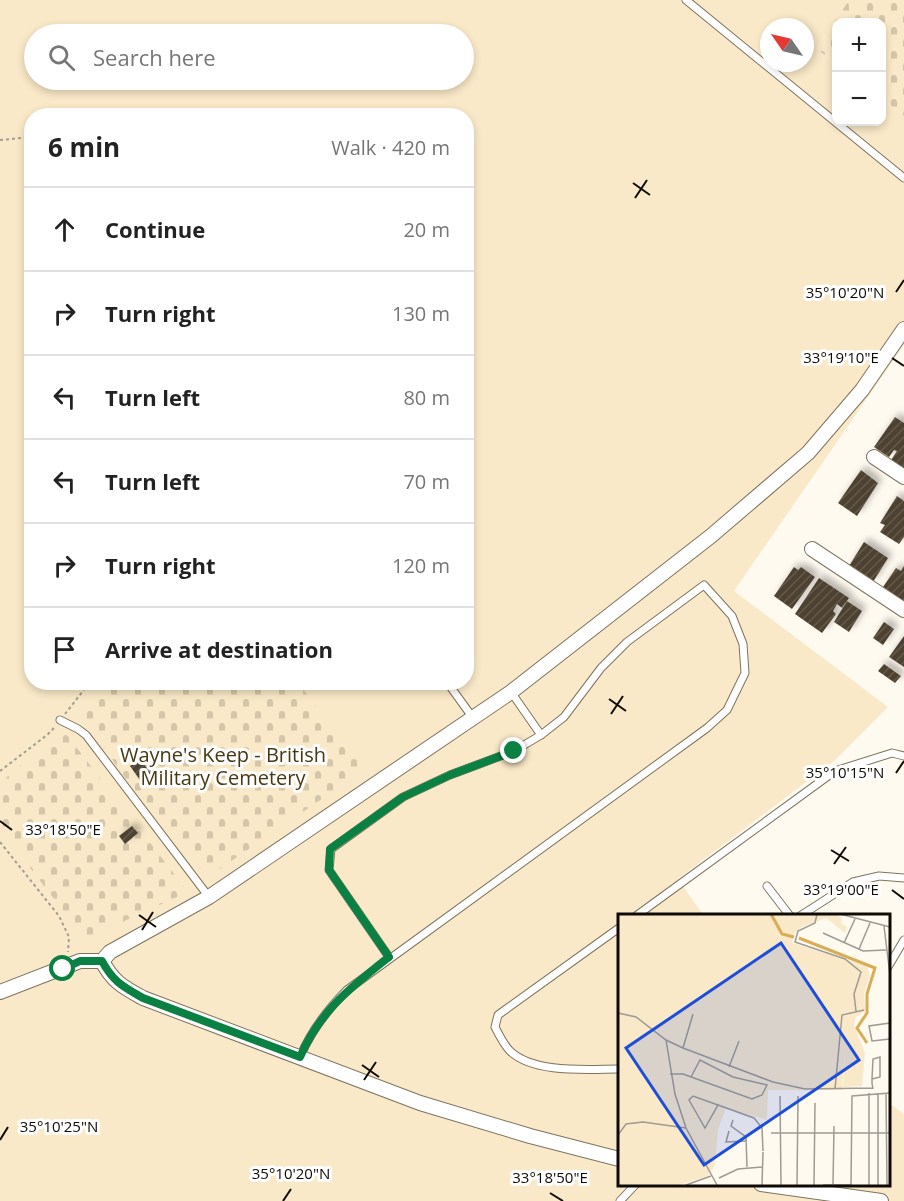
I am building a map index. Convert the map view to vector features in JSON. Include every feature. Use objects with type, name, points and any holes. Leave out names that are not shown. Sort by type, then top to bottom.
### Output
[{"type":"street","points":[[0,992],[80,961],[102,961],[110,952],[209,897],[511,692],[711,536],[808,453],[862,390],[904,330]]},
{"type":"street","points":[[874,457],[904,477]]},
{"type":"street","points":[[812,549],[904,610]]},
{"type":"street","points":[[102,961],[110,976],[123,987],[143,998],[420,1103],[530,1136],[618,1159]]},
{"type":"street","points":[[768,1186],[881,1201]]},
{"type":"lane","points":[[686,0],[904,178]]},
{"type":"lane","points":[[300,1057],[309,1036],[328,1010],[347,990],[389,957],[670,756],[727,710],[745,673],[743,644],[732,616],[704,585],[627,642],[601,668],[564,717],[541,735],[514,751],[450,775],[403,797],[330,849],[329,870],[389,957]]},
{"type":"lane","points":[[453,690],[472,718]]},
{"type":"lane","points":[[511,692],[541,735]]},
{"type":"lane","points":[[60,720],[86,735],[209,897]]},
{"type":"lane","points":[[639,914],[835,771],[892,753],[904,756]]},
{"type":"lane","points":[[803,914],[853,882],[879,876],[904,878]]},
{"type":"lane","points":[[767,886],[788,914]]},
{"type":"lane","points":[[618,929],[498,1015],[495,1027],[509,1050],[525,1062],[570,1070],[618,1069]]},
{"type":"lane","points":[[889,966],[904,940]]},
{"type":"lane","points":[[621,1201],[635,1186]]},
{"type":"path","points":[[0,141],[24,138]]},
{"type":"path","points":[[0,771],[47,735],[84,690]]},
{"type":"path","points":[[0,842],[66,928],[70,944],[63,969]]},
{"type":"green space","points":[[0,0],[849,0],[837,18],[832,18],[832,26],[817,49],[832,61],[832,126],[886,126],[886,101],[904,116],[904,345],[734,591],[888,707],[834,761],[678,879],[703,914],[618,914],[618,1186],[889,1186],[889,1103],[904,1114],[904,1201],[0,1201]]},
{"type":"green space","points":[[849,0],[904,0],[904,116],[886,101],[886,18],[837,18]]},
{"type":"green space","points":[[832,26],[832,61],[817,49]]},
{"type":"green space","name":"Wayne's Keep - British Military Cemetery","points":[[106,690],[304,690],[364,770],[208,877],[133,789],[80,714]]},
{"type":"green space","points":[[63,730],[188,892],[85,939],[0,829],[0,783]]},
{"type":"building","points":[[895,417],[904,423],[904,469],[891,460],[897,451],[894,450],[889,457],[874,447]]},
{"type":"building","points":[[861,470],[878,483],[857,516],[838,503]]},
{"type":"building","points":[[897,496],[904,501],[904,537],[899,544],[880,532],[885,525],[880,523]]},
{"type":"building","points":[[864,542],[888,558],[873,582],[849,566]]},
{"type":"building","points":[[904,566],[904,602],[883,587],[896,568],[901,571]]},
{"type":"building","points":[[794,567],[798,570],[801,567],[815,577],[792,609],[774,596]]},
{"type":"building","points":[[819,578],[849,598],[842,608],[837,604],[833,611],[836,614],[822,633],[795,614]]},
{"type":"building","points":[[847,601],[862,611],[849,632],[834,622]]},
{"type":"building","points":[[884,622],[894,629],[883,645],[873,638]]},
{"type":"building","points":[[904,636],[904,667],[889,657]]},
{"type":"building","points":[[884,664],[901,676],[895,683],[878,671]]},
{"type":"building","points":[[140,759],[152,775],[142,783],[130,766]]},
{"type":"building","points":[[132,826],[138,833],[125,844],[119,836]]},
{"type":"route","points":[[63,969],[80,961],[102,961],[110,976],[123,987],[143,998],[300,1057],[309,1036],[328,1010],[347,990],[389,957],[329,870],[330,849],[403,797],[450,775],[514,751]]}]
